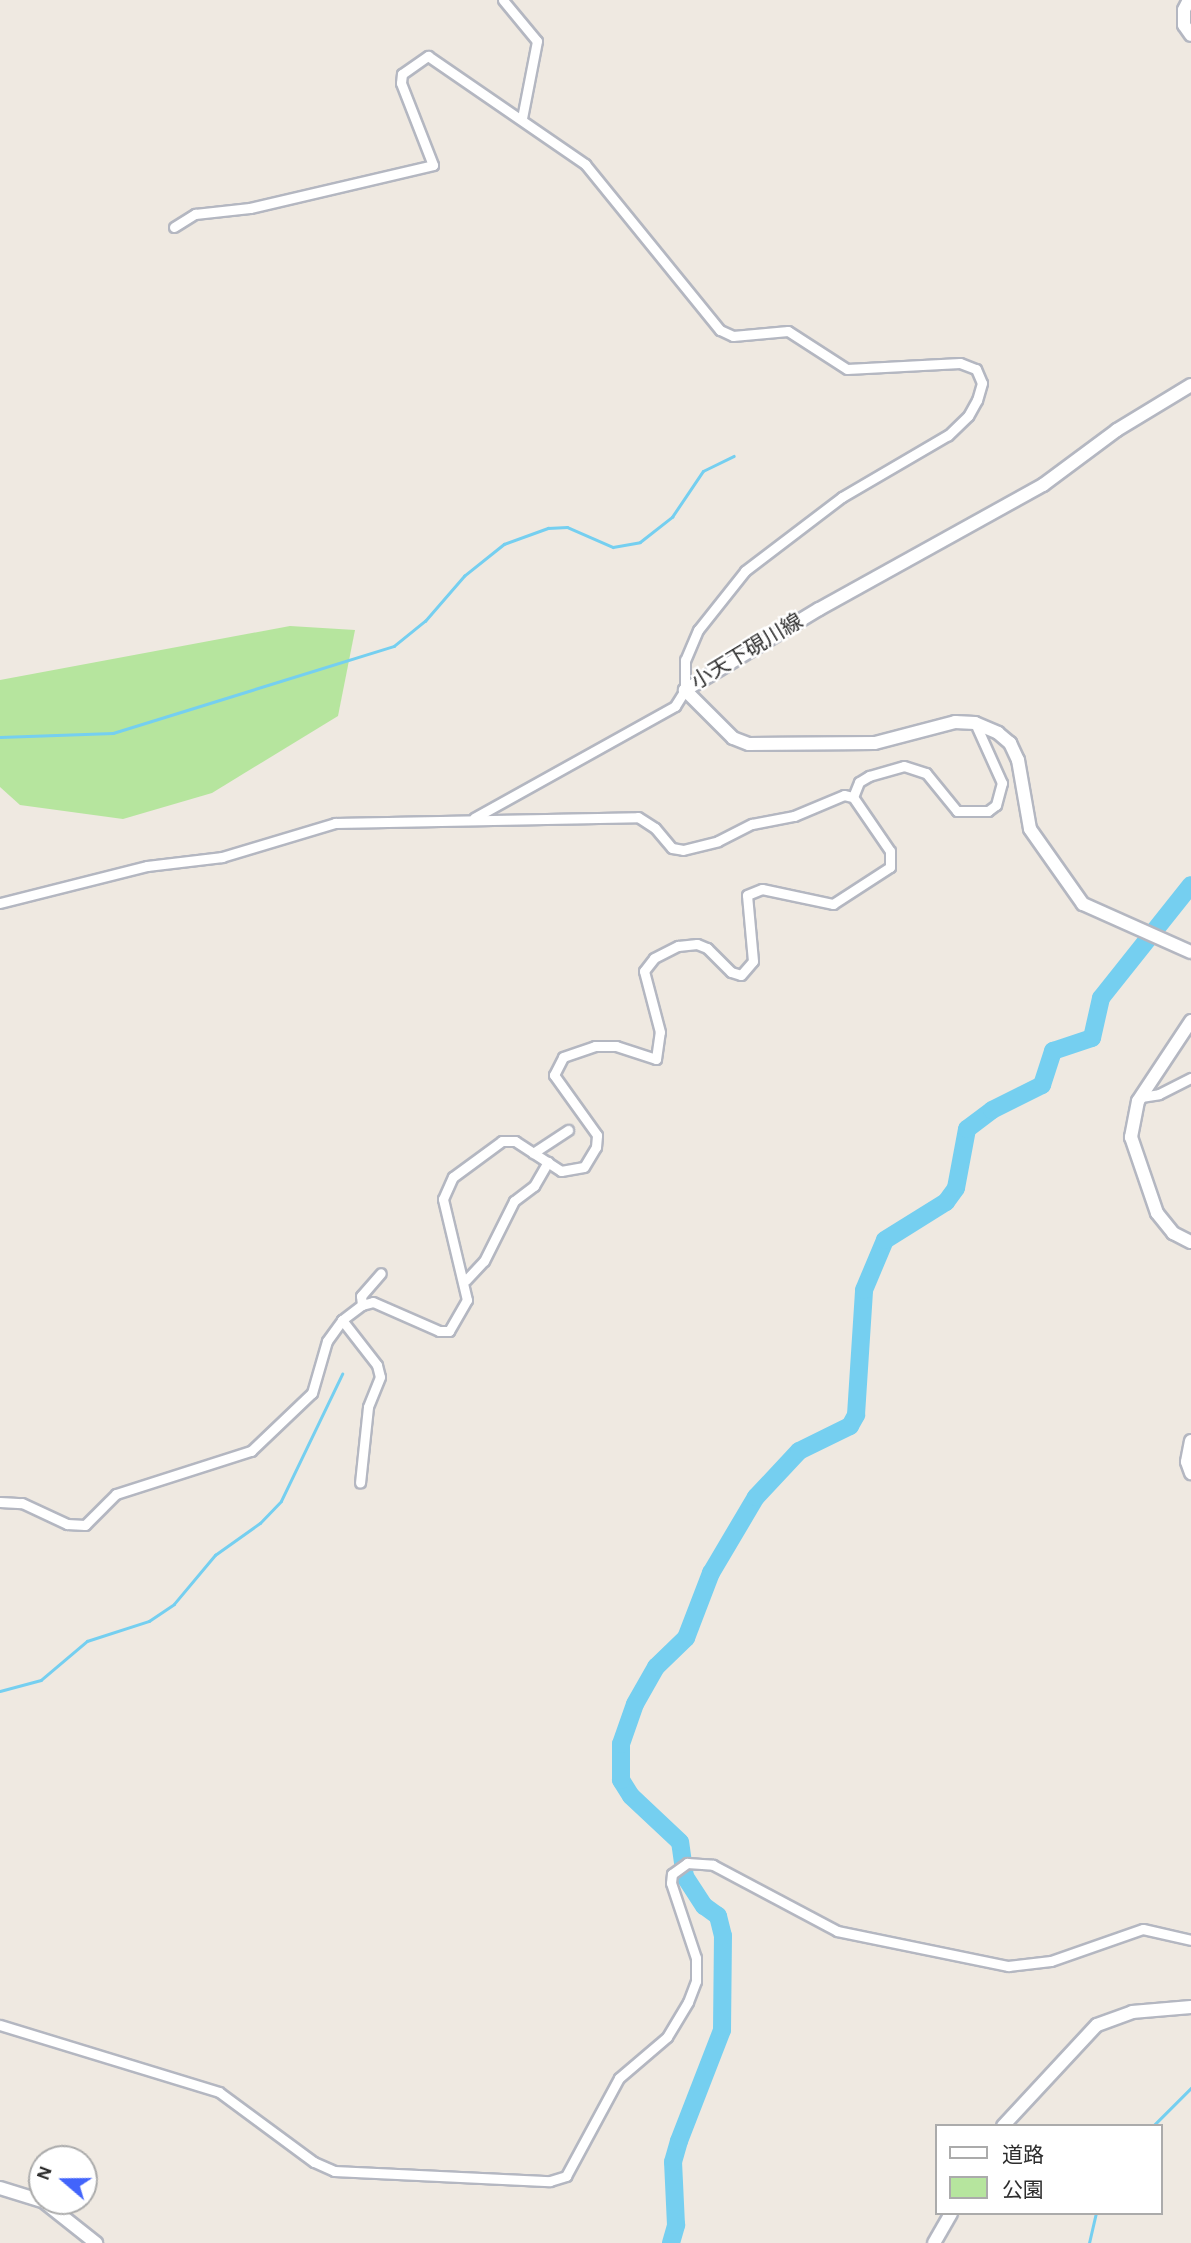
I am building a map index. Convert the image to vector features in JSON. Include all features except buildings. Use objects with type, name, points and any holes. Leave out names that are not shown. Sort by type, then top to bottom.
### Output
[{"type":"main road","points":[[1189,0],[1184,10],[1184,25],[1191,35]]},
{"type":"main road","name":"小天下硯川線","points":[[975,723],[930,726],[875,743],[750,744],[733,738],[685,689],[1043,485],[1127,423],[1191,385]]},
{"type":"main road","points":[[975,723],[1010,743],[1018,760],[1030,829],[1076,895],[1102,916],[1191,951]]},
{"type":"main road","points":[[1191,1021],[1141,1097],[1132,1117],[1131,1138],[1157,1213],[1173,1233],[1191,1242]]},
{"type":"main road","points":[[1191,1441],[1187,1462],[1191,1473]]},
{"type":"main road","points":[[1005,2124],[1097,2025],[1132,2012],[1191,2007]]},
{"type":"main road","points":[[0,2188],[28,2197]]},
{"type":"main road","points":[[60,2215],[96,2243]]},
{"type":"main road","points":[[934,2243],[950,2215]]},
{"type":"street","points":[[503,0],[537,41],[522,118]]},
{"type":"street","points":[[174,227],[195,214],[250,208],[433,164],[401,83],[402,74],[428,56],[502,111],[522,118],[585,164],[607,187],[645,243],[720,331],[733,336],[788,331],[847,369],[960,363],[976,369],[982,383],[968,416],[948,435],[842,497],[745,571],[698,630],[685,660],[685,689],[674,706],[472,819]]},
{"type":"street","points":[[853,797],[859,782],[869,776],[904,766],[926,773],[957,811],[988,811],[1002,794],[1002,783],[975,723]]},
{"type":"street","points":[[0,903],[148,866],[222,857],[274,845],[321,825],[472,819],[638,817],[656,828],[672,848],[683,850],[718,842],[752,824],[794,816],[844,795],[853,797],[890,850],[890,867],[833,904],[762,889],[747,895],[753,961],[741,975],[731,972],[707,947],[697,944],[678,946],[654,958],[644,971],[660,1032],[660,1052],[656,1059],[646,1059],[616,1046],[595,1046],[563,1057],[554,1075],[591,1123],[596,1147],[584,1167],[573,1172],[548,1162],[515,1141],[502,1141],[453,1177],[445,1189],[443,1199],[466,1280],[467,1300],[449,1331],[439,1331],[373,1302],[362,1305],[342,1320],[327,1341],[313,1393],[251,1451],[116,1494],[85,1525],[67,1524],[22,1503],[0,1502]]},
{"type":"street","points":[[1141,1097],[1159,1094],[1191,1078]]},
{"type":"street","points":[[533,1153],[568,1130]]},
{"type":"street","points":[[466,1280],[484,1261],[514,1201],[534,1186],[548,1162]]},
{"type":"street","points":[[362,1305],[361,1296],[381,1273]]},
{"type":"street","points":[[342,1320],[377,1365],[380,1377],[368,1407],[360,1483]]},
{"type":"street","points":[[0,2025],[219,2092],[314,2162],[334,2171],[558,2179],[573,2165],[619,2078],[667,2037],[688,2002],[696,1981],[696,1958],[671,1883],[682,1865],[713,1865],[838,1931],[1008,1966],[1051,1961],[1143,1929],[1191,1940]]},
{"type":"green space","points":[[290,626],[355,630],[338,716],[212,793],[123,819],[20,805],[0,787],[0,680]]},
{"type":"waterway","points":[[0,737],[113,733],[394,646],[425,621],[464,576],[504,544],[548,528],[567,527],[613,547],[640,542],[672,517],[703,471],[734,456]]},
{"type":"waterway","points":[[671,2243],[676,2225],[673,2162],[722,2030],[723,1936],[718,1916],[704,1906],[685,1877],[680,1842],[631,1796],[621,1780],[621,1744],[635,1704],[656,1667],[686,1638],[711,1573],[756,1497],[799,1451],[850,1426],[856,1415],[864,1290],[885,1240],[946,1202],[956,1188],[967,1129],[992,1110],[1042,1085],[1053,1051],[1092,1038],[1101,998],[1191,885]]},
{"type":"waterway","points":[[0,1691],[41,1680],[87,1641],[149,1621],[174,1604],[215,1555],[260,1523],[281,1501],[342,1374]]},
{"type":"waterway","points":[[1155,2124],[1191,2088]]},
{"type":"waterway","points":[[1089,2243],[1096,2215]]}]
